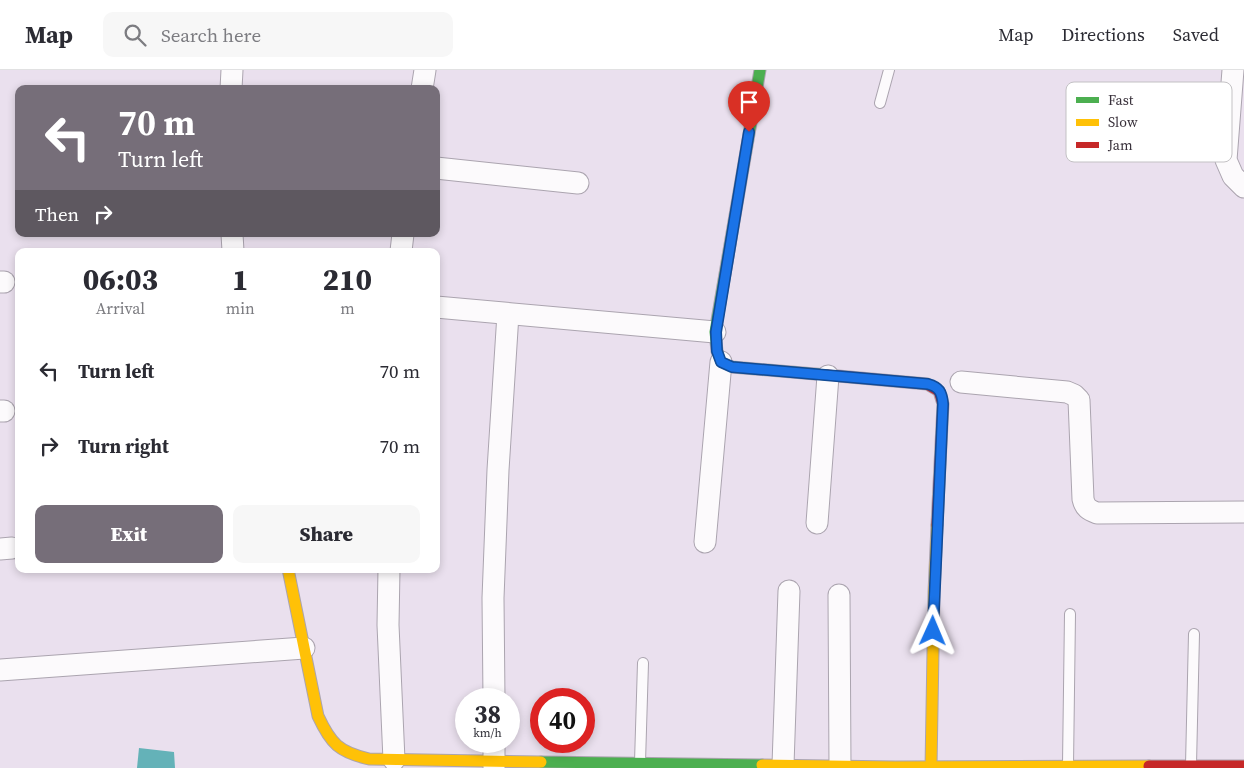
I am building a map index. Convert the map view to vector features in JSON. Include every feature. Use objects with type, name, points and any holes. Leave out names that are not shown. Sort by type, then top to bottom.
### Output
[{"type":"street","points":[[231,85],[232,70]]},
{"type":"street","points":[[423,85],[425,70]]},
{"type":"street","points":[[704,542],[721,362],[717,351],[716,332],[760,70]]},
{"type":"street","points":[[1232,83],[1233,70]]},
{"type":"street","points":[[1227,162],[1233,176],[1244,187]]},
{"type":"street","points":[[440,168],[578,183]]},
{"type":"street","points":[[440,307],[716,332]]},
{"type":"street","points":[[494,688],[493,598],[498,470],[508,314]]},
{"type":"street","points":[[721,362],[732,367],[928,384],[936,386],[942,393],[934,592],[931,767]]},
{"type":"street","points":[[817,523],[828,376]]},
{"type":"street","points":[[961,382],[1067,392],[1079,400],[1083,499],[1084,506],[1089,510],[1097,513],[1244,512]]},
{"type":"street","points":[[289,573],[318,716],[327,736],[346,754],[369,759],[494,757],[640,766],[1244,766]]},
{"type":"street","points":[[389,573],[388,625],[394,760]]},
{"type":"street","points":[[783,766],[789,591]]},
{"type":"street","points":[[839,595],[840,766]]},
{"type":"street","points":[[0,670],[304,648]]},
{"type":"lane","points":[[880,103],[889,70]]},
{"type":"lane","points":[[1068,767],[1070,614]]},
{"type":"lane","points":[[1191,767],[1194,634]]},
{"type":"lane","points":[[640,766],[643,663]]},
{"type":"water","points":[[139,748],[174,752],[175,768],[137,768]]},
{"type":"traffic: fast","points":[[760,70],[715,332],[717,351],[721,362],[732,367],[827,375]]},
{"type":"traffic: fast","points":[[541,762],[762,765]]},
{"type":"traffic: slow","points":[[931,768],[937,525]]},
{"type":"traffic: slow","points":[[289,573],[318,716],[327,734],[343,750],[369,759],[541,762]]},
{"type":"traffic: slow","points":[[762,765],[895,767],[1149,766]]},
{"type":"traffic: jam","points":[[827,375],[927,384],[939,391],[943,404],[937,525]]},
{"type":"traffic: jam","points":[[1149,766],[1244,766]]},
{"type":"route","points":[[749,132],[716,332],[717,351],[721,362],[732,367],[928,384],[936,386],[942,393],[933,631]]}]
